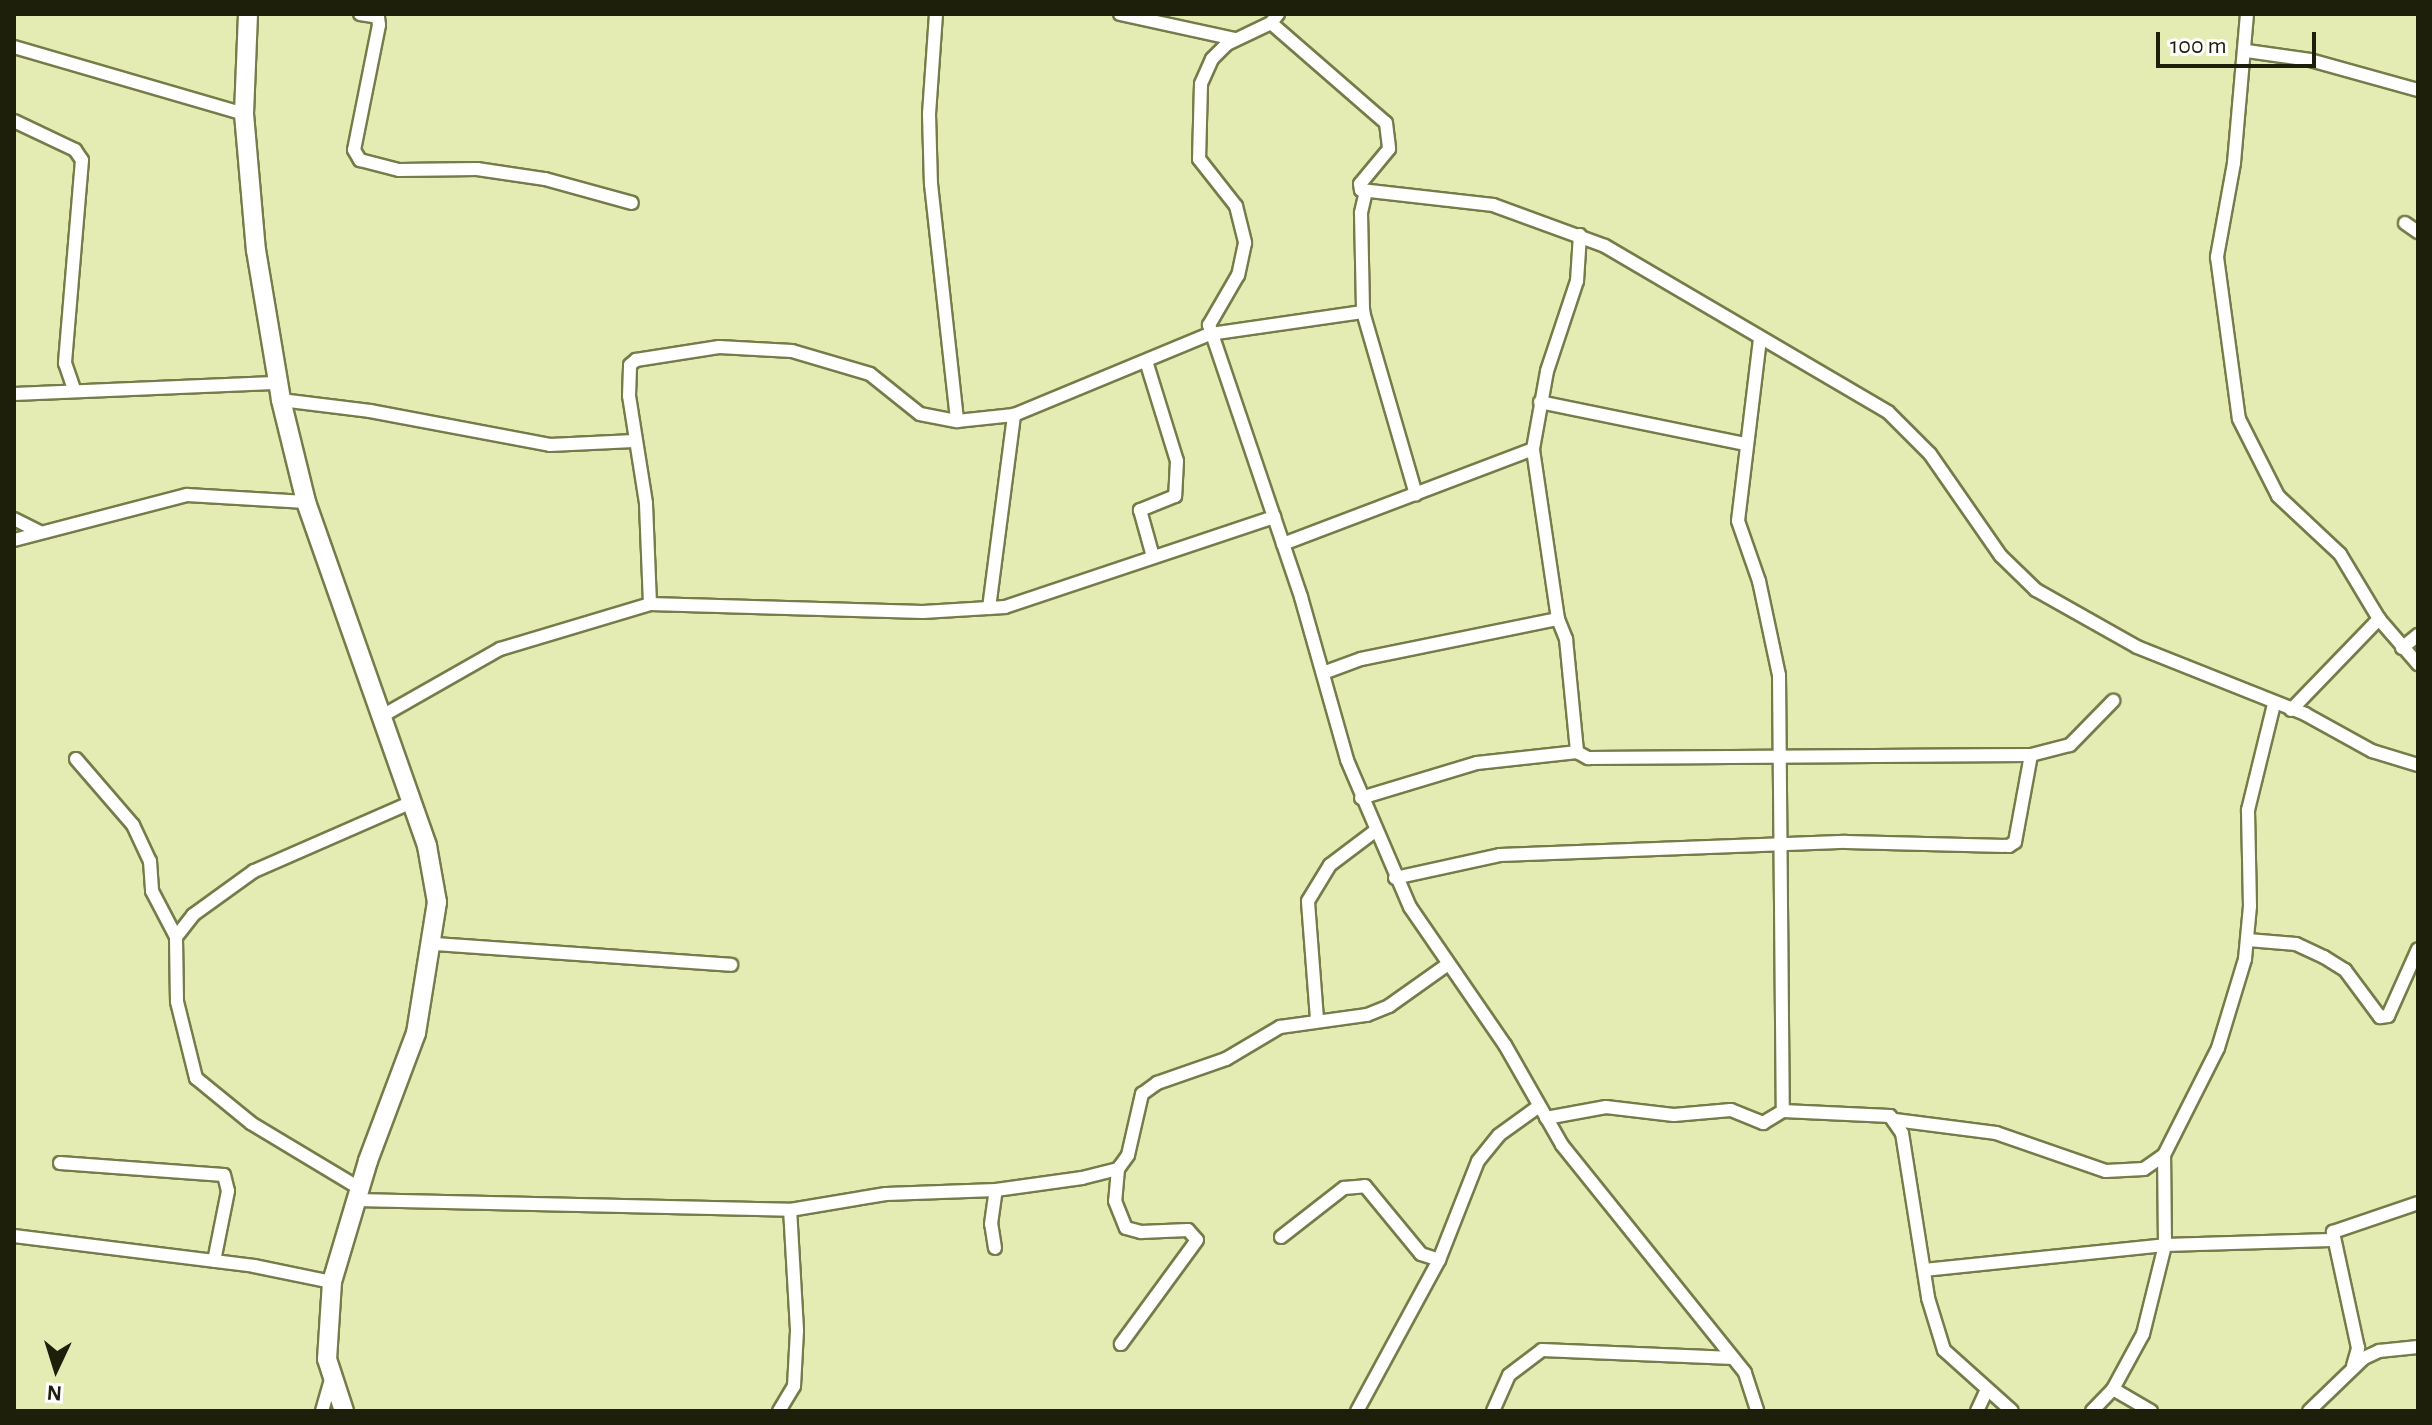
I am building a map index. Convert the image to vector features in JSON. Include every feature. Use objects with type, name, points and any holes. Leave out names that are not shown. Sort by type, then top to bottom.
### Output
[{"type":"street","points":[[248,14],[244,114],[256,250],[280,392],[306,502],[412,802],[434,874],[434,944],[416,1033],[358,1194],[332,1282],[325,1334],[331,1379],[344,1411]]},
{"type":"street","points":[[360,14],[378,17],[379,25],[354,150],[360,160],[399,170],[477,169],[545,179],[632,203]]},
{"type":"street","points":[[936,14],[929,114],[931,184],[957,421]]},
{"type":"street","points":[[1120,14],[1235,39]]},
{"type":"street","points":[[2247,14],[2247,51],[2217,257],[2239,419],[2270,484],[2340,554],[2379,619],[2418,664]]},
{"type":"street","points":[[1757,1411],[1745,1373],[1578,1167],[1542,1112],[1505,1045],[1447,965],[1395,878],[1361,798],[1283,544],[1210,334],[1210,319],[1238,275],[1245,243],[1236,206],[1199,159],[1201,84],[1212,59],[1235,39],[1274,18],[1386,123],[1389,149],[1360,184],[1366,191],[1478,202],[1580,235],[1888,412],[1930,454],[2001,556],[2036,590],[2137,647],[2291,710],[2367,749],[2418,765]]},
{"type":"street","points":[[14,47],[244,114]]},
{"type":"street","points":[[2247,51],[2310,60],[2418,90]]},
{"type":"street","points":[[14,121],[75,150],[82,160],[65,363],[74,389]]},
{"type":"street","points":[[1366,191],[1361,213],[1363,312],[1416,494]]},
{"type":"street","points":[[2405,223],[2418,232]]},
{"type":"street","points":[[1577,752],[1566,639],[1558,619],[1533,449],[1540,402],[1577,281],[1580,235]]},
{"type":"street","points":[[650,604],[646,503],[634,441],[630,365],[654,355],[719,347],[814,356],[884,382],[920,414],[957,421],[1014,415],[1210,334],[1363,312]]},
{"type":"street","points":[[1760,339],[1738,521],[1759,581],[1779,675],[1783,844],[1783,1111]]},
{"type":"street","points":[[1146,361],[1177,461],[1175,496],[1140,510],[1152,553]]},
{"type":"street","points":[[14,394],[74,389],[280,392],[550,445],[634,441]]},
{"type":"street","points":[[1540,402],[1745,444]]},
{"type":"street","points":[[989,608],[1014,415]]},
{"type":"street","points":[[1283,544],[1533,449]]},
{"type":"street","points":[[14,540],[187,495],[306,502]]},
{"type":"street","points":[[382,716],[500,649],[650,604],[923,612],[989,608],[1037,599],[1152,553],[1274,517]]},
{"type":"street","points":[[14,519],[39,532]]},
{"type":"street","points":[[1323,673],[1361,659],[1558,619]]},
{"type":"street","points":[[2291,710],[2379,619]]},
{"type":"street","points":[[2402,648],[2418,635]]},
{"type":"street","points":[[1361,798],[1477,763],[1577,752],[1588,758],[2031,755],[2070,745],[2113,701]]},
{"type":"street","points":[[2092,1411],[2113,1389],[2143,1334],[2165,1245],[2164,1155],[2218,1048],[2248,940],[2248,810],[2274,704]]},
{"type":"street","points":[[1395,878],[1500,855],[1783,844],[2009,846],[2015,842],[2031,755]]},
{"type":"street","points":[[76,759],[133,825],[150,861],[152,891],[176,937],[177,1002],[196,1078],[251,1123],[358,1194],[790,1210],[886,1194],[996,1190],[1118,1169]]},
{"type":"street","points":[[176,937],[193,915],[254,871],[412,802]]},
{"type":"street","points":[[1317,1019],[1308,901],[1330,865],[1375,831]]},
{"type":"street","points":[[2248,940],[2296,944],[2324,957],[2345,970],[2380,1017],[2388,1016],[2418,949]]},
{"type":"street","points":[[434,944],[592,960],[731,965]]},
{"type":"street","points":[[1121,1344],[1197,1240],[1188,1230],[1141,1232],[1126,1228],[1115,1201],[1118,1169],[1134,1147],[1137,1108],[1149,1088],[1226,1059],[1280,1027],[1317,1019],[1367,1015],[1389,1006],[1447,965]]},
{"type":"street","points":[[1357,1411],[1439,1260],[1478,1161],[1499,1135],[1542,1112],[1606,1107],[1674,1115],[1731,1110],[1763,1123],[1783,1111],[1882,1112],[1895,1120],[1996,1133],[2106,1171],[2144,1169],[2164,1155]]},
{"type":"street","points":[[1895,1120],[1902,1133],[1933,1324],[1944,1350],[2012,1411]]},
{"type":"street","points":[[60,1163],[224,1175],[228,1191],[214,1261]]},
{"type":"street","points":[[1281,1237],[1344,1188],[1365,1186],[1421,1254],[1439,1260]]},
{"type":"street","points":[[995,1248],[991,1224],[996,1190]]},
{"type":"street","points":[[2353,1366],[2358,1348],[2331,1240],[2339,1227],[2418,1203]]},
{"type":"street","points":[[779,1411],[794,1386],[797,1330],[790,1210]]},
{"type":"street","points":[[14,1236],[214,1261],[332,1282]]},
{"type":"street","points":[[1924,1270],[2165,1245],[2331,1240]]},
{"type":"street","points":[[2309,1411],[2353,1366],[2379,1351],[2418,1347]]},
{"type":"street","points":[[1493,1411],[1509,1375],[1542,1350],[1733,1358]]},
{"type":"street","points":[[322,1411],[331,1379]]},
{"type":"street","points":[[2113,1389],[2151,1411]]},
{"type":"street","points":[[1977,1411],[1987,1390]]}]
